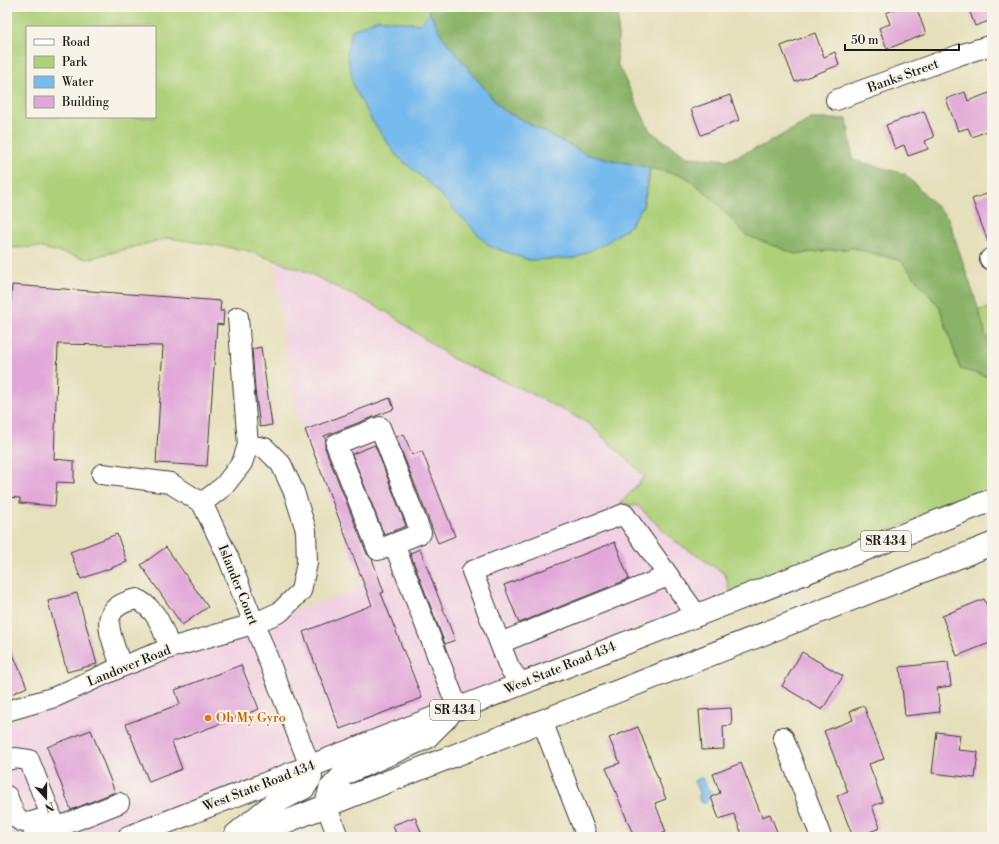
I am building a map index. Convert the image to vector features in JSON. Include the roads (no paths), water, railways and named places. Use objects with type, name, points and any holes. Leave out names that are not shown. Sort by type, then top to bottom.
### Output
[{"type":"main road","name":"West State Road 434","points":[[129,837],[696,614],[992,500]]},
{"type":"main road","points":[[247,837],[992,544]]},
{"type":"main road","points":[[326,805],[330,789],[344,774],[426,738],[455,710]]},
{"type":"main road","points":[[232,837],[273,804],[304,788],[311,777],[310,766]]},
{"type":"street","name":"Banks Street","points":[[836,100],[958,55],[992,45]]},
{"type":"street","points":[[102,474],[170,483],[202,503],[224,486],[242,463],[248,445],[238,317]]},
{"type":"street","points":[[380,427],[421,533],[394,544],[378,550],[336,444],[380,427]]},
{"type":"street","name":"Landover Road","points":[[7,711],[56,697],[121,667],[170,648],[253,624],[280,612],[301,591],[307,563],[306,530],[294,492],[281,464],[265,448],[248,445]]},
{"type":"street","name":"Islander Court","points":[[202,503],[228,557],[310,766]]},
{"type":"street","points":[[521,684],[509,667],[472,571],[624,514],[696,614]]},
{"type":"street","points":[[394,544],[455,710]]},
{"type":"street","points":[[500,643],[668,576]]},
{"type":"street","points":[[121,667],[108,623],[109,615],[118,605],[128,600],[137,599],[146,604],[157,615],[170,648]]},
{"type":"street","points":[[542,721],[587,837]]},
{"type":"street","points":[[783,737],[821,837]]},
{"type":"street","points":[[7,760],[15,758],[29,760],[54,821]]},
{"type":"street","points":[[7,796],[17,818],[22,821],[32,822],[54,821],[119,803]]},
{"type":"street","points":[[326,805],[338,837]]},
{"type":"street","points":[[33,837],[54,821]]},
{"type":"water","points":[[430,13],[442,36],[501,109],[588,155],[650,168],[643,206],[629,227],[606,243],[575,258],[529,260],[489,246],[430,184],[396,155],[371,119],[354,88],[347,52],[352,30],[378,19],[419,24]]},
{"type":"water","points":[[700,778],[703,779],[711,792],[709,799],[705,803],[700,802],[699,792],[694,781]]},
{"type":"place","name":"Oh My Gyro","points":[[208,718]]}]
